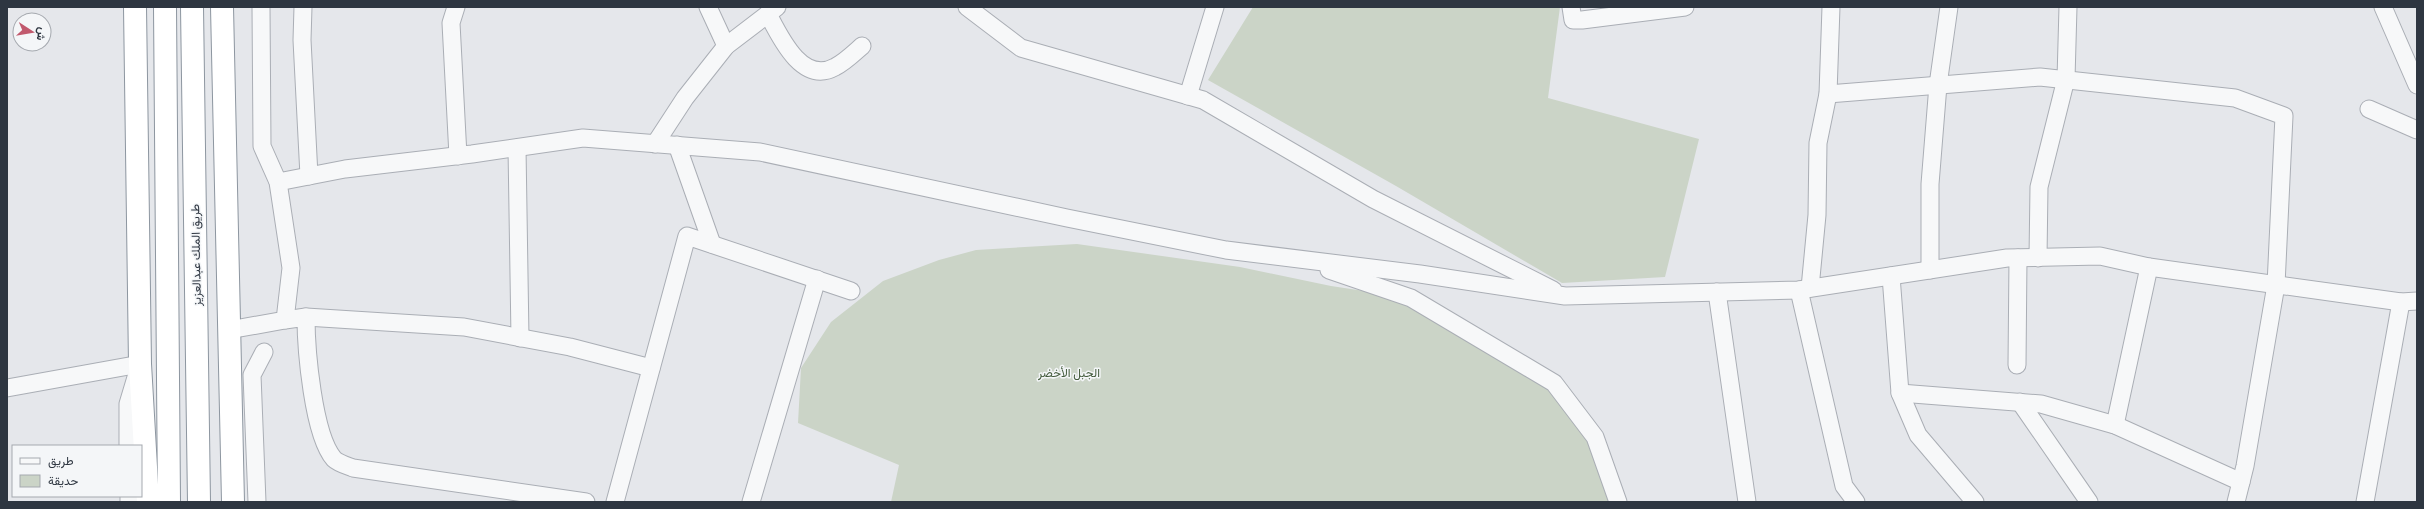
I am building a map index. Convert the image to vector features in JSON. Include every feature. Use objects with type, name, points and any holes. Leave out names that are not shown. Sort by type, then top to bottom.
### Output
[{"type":"highway","points":[[135,7],[140,364],[148,502]]},
{"type":"highway","points":[[165,7],[169,502]]},
{"type":"highway","name":"طريق الملك عبدالعزيز","points":[[192,7],[200,502]]},
{"type":"highway","points":[[222,7],[233,502]]},
{"type":"street","points":[[261,7],[262,146],[278,182],[291,268],[285,320]]},
{"type":"street","points":[[303,7],[302,40],[309,176]]},
{"type":"street","points":[[456,7],[451,23],[458,156]]},
{"type":"street","points":[[708,7],[726,46]]},
{"type":"street","points":[[967,7],[1021,48],[1202,100],[1373,198],[1565,296]]},
{"type":"street","points":[[1188,96],[1215,7]]},
{"type":"street","points":[[1571,7],[1573,20],[1582,20],[1685,7]]},
{"type":"street","points":[[1831,7],[1828,94],[1818,143],[1817,215],[1804,289],[1844,486],[1856,502]]},
{"type":"street","points":[[1930,270],[1930,184],[1938,85],[1949,7]]},
{"type":"street","points":[[2038,258],[2039,188],[2066,79],[2068,7]]},
{"type":"street","points":[[2382,7],[2417,85]]},
{"type":"street","points":[[655,144],[685,98],[726,46],[773,10],[787,50],[807,67],[821,71],[835,68],[862,46]]},
{"type":"street","points":[[1828,94],[2040,77],[2235,98],[2284,116],[2276,285],[2241,482],[2240,501]]},
{"type":"street","points":[[2369,109],[2417,130]]},
{"type":"street","points":[[278,182],[345,169],[458,156],[583,138],[760,152],[1067,218],[1226,250],[1420,274],[1565,296],[1804,289],[2018,258],[2100,256],[2149,267],[2409,302],[2365,502]]},
{"type":"street","points":[[677,146],[712,244]]},
{"type":"street","points":[[517,148],[520,338]]},
{"type":"street","points":[[615,502],[687,236],[817,278],[851,291]]},
{"type":"street","points":[[2018,258],[2018,365]]},
{"type":"street","points":[[1297,259],[1412,298],[1554,383],[1595,437],[1618,502]]},
{"type":"street","points":[[2115,425],[2149,267]]},
{"type":"street","points":[[1892,276],[1900,393],[1918,435],[1975,502]]},
{"type":"street","points":[[751,502],[817,278]]},
{"type":"street","points":[[1717,292],[1747,502]]},
{"type":"street","points":[[229,330],[306,317],[464,327],[570,347],[651,368]]},
{"type":"street","points":[[306,317],[306,349],[322,437],[334,460],[353,468],[586,502]]},
{"type":"street","points":[[257,502],[252,375],[264,352]]},
{"type":"street","points":[[7,388],[140,364],[128,404],[128,445]]},
{"type":"street","points":[[1900,393],[2041,404],[2115,425],[2241,482]]},
{"type":"street","points":[[2020,402],[2089,502]]},
{"type":"green space","points":[[1253,7],[1560,7],[1548,98],[1699,139],[1665,277],[1562,283],[1396,186],[1208,80]]},
{"type":"green space","name":"الجبل الأخضر","points":[[1077,244],[1240,267],[1331,286],[1411,298],[1554,383],[1595,437],[1618,502],[891,502],[899,465],[798,423],[801,368],[831,322],[883,281],[939,260],[976,250]]}]
